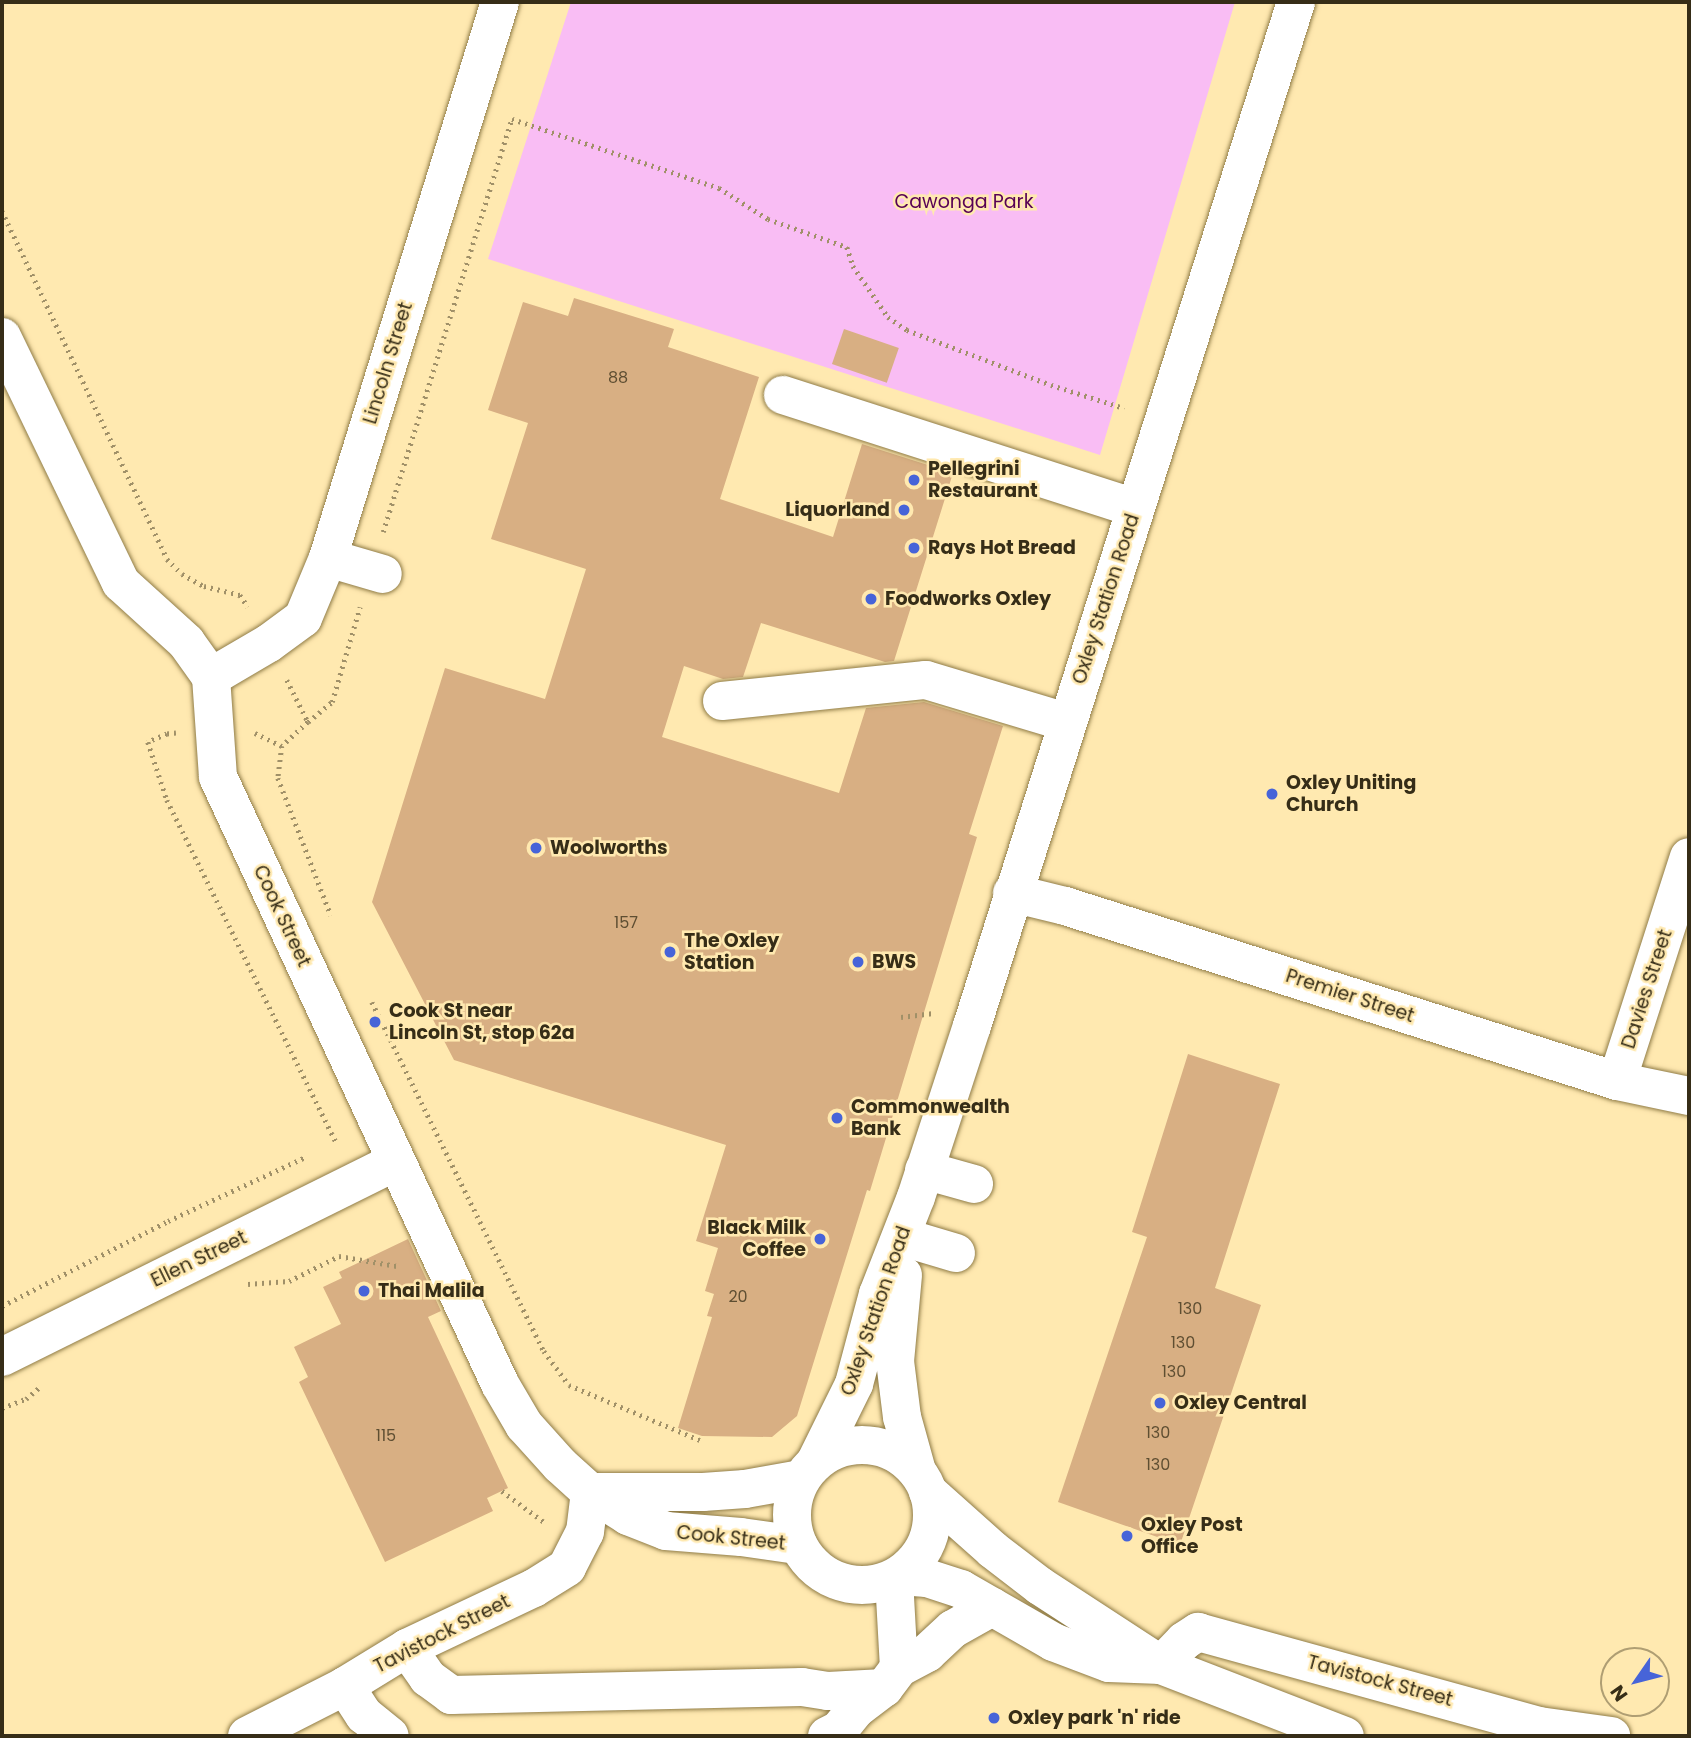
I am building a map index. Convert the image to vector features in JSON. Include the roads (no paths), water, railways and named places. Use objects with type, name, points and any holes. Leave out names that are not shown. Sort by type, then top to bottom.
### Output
[{"type":"street","name":"Lincoln Street","points":[[211,677],[269,643],[303,618],[328,558],[500,2]]},
{"type":"street","name":"Oxley Station Road","points":[[808,1470],[854,1384],[878,1294],[920,1183],[1296,2]]},
{"type":"street","points":[[2,337],[121,583],[186,642],[211,677]]},
{"type":"street","points":[[783,396],[1135,508]]},
{"type":"street","points":[[328,558],[377,573]]},
{"type":"street","name":"Cook Street","points":[[211,677],[218,777],[500,1384],[524,1425],[560,1465],[590,1492],[628,1516],[666,1531],[741,1536],[798,1545]]},
{"type":"street","points":[[722,701],[926,680],[1066,722]]},
{"type":"street","name":"Davies Street","points":[[1617,1081],[1689,857]]},
{"type":"street","name":"Premier Street","points":[[1012,893],[1078,911],[1617,1081],[1689,1096]]},
{"type":"street","name":"Ellen Street","points":[[2,1357],[396,1161]]},
{"type":"street","points":[[920,1183],[974,1184]]},
{"type":"street","name":"Oxley Station Road","points":[[920,1183],[898,1304],[895,1361],[902,1417],[923,1482]]},
{"type":"street","points":[[909,1239],[956,1253]]},
{"type":"street","points":[[923,1482],[932,1516],[928,1539],[917,1560],[896,1577],[876,1585],[853,1586],[831,1579],[811,1564],[798,1545],[792,1523],[793,1500],[808,1470],[835,1450],[868,1446],[900,1456],[993,1550],[1030,1579],[1161,1665],[1345,1736]]},
{"type":"street","name":"Cook Street","points":[[590,1492],[703,1492],[745,1489],[808,1470]]},
{"type":"street","name":"Tavistock Street","points":[[247,1736],[345,1686],[407,1648],[534,1588],[567,1566],[585,1532],[590,1492]]},
{"type":"street","points":[[896,1577],[927,1578],[961,1589],[1053,1642],[1109,1663],[1161,1665]]},
{"type":"street","points":[[892,1678],[896,1577]]},
{"type":"street","points":[[827,1736],[839,1730],[856,1709],[953,1629],[992,1607]]},
{"type":"street","name":"Tavistock Street","points":[[1161,1665],[1184,1641],[1198,1632],[1539,1726],[1611,1736]]},
{"type":"street","points":[[407,1648],[428,1678],[451,1695],[802,1687],[828,1691],[892,1678]]},
{"type":"street","points":[[345,1686],[364,1715],[390,1736]]},
{"type":"place","name":"Pellegrini Restaurant","points":[[914,480]]},
{"type":"place","name":"Liquorland","points":[[904,510]]},
{"type":"place","name":"Rays Hot Bread","points":[[914,548]]},
{"type":"place","name":"Foodworks Oxley","points":[[871,599]]},
{"type":"place","name":"Oxley Uniting Church","points":[[1272,794]]},
{"type":"place","name":"Woolworths","points":[[536,848]]},
{"type":"place","name":"The Oxley Station","points":[[670,952]]},
{"type":"place","name":"BWS","points":[[858,962]]},
{"type":"place","name":"Cook St near Lincoln St, stop 62a","points":[[375,1022]]},
{"type":"place","name":"Commonwealth Bank","points":[[837,1118]]},
{"type":"place","name":"Black Milk Coffee","points":[[820,1239]]},
{"type":"place","name":"Thai Malila","points":[[364,1291]]},
{"type":"place","name":"Oxley Central","points":[[1160,1403]]},
{"type":"place","name":"Oxley Post Office","points":[[1127,1536]]},
{"type":"place","name":"Oxley park 'n' ride","points":[[994,1718]]},
{"type":"park label","name":"Cawonga Park","points":[[964,202]]}]
